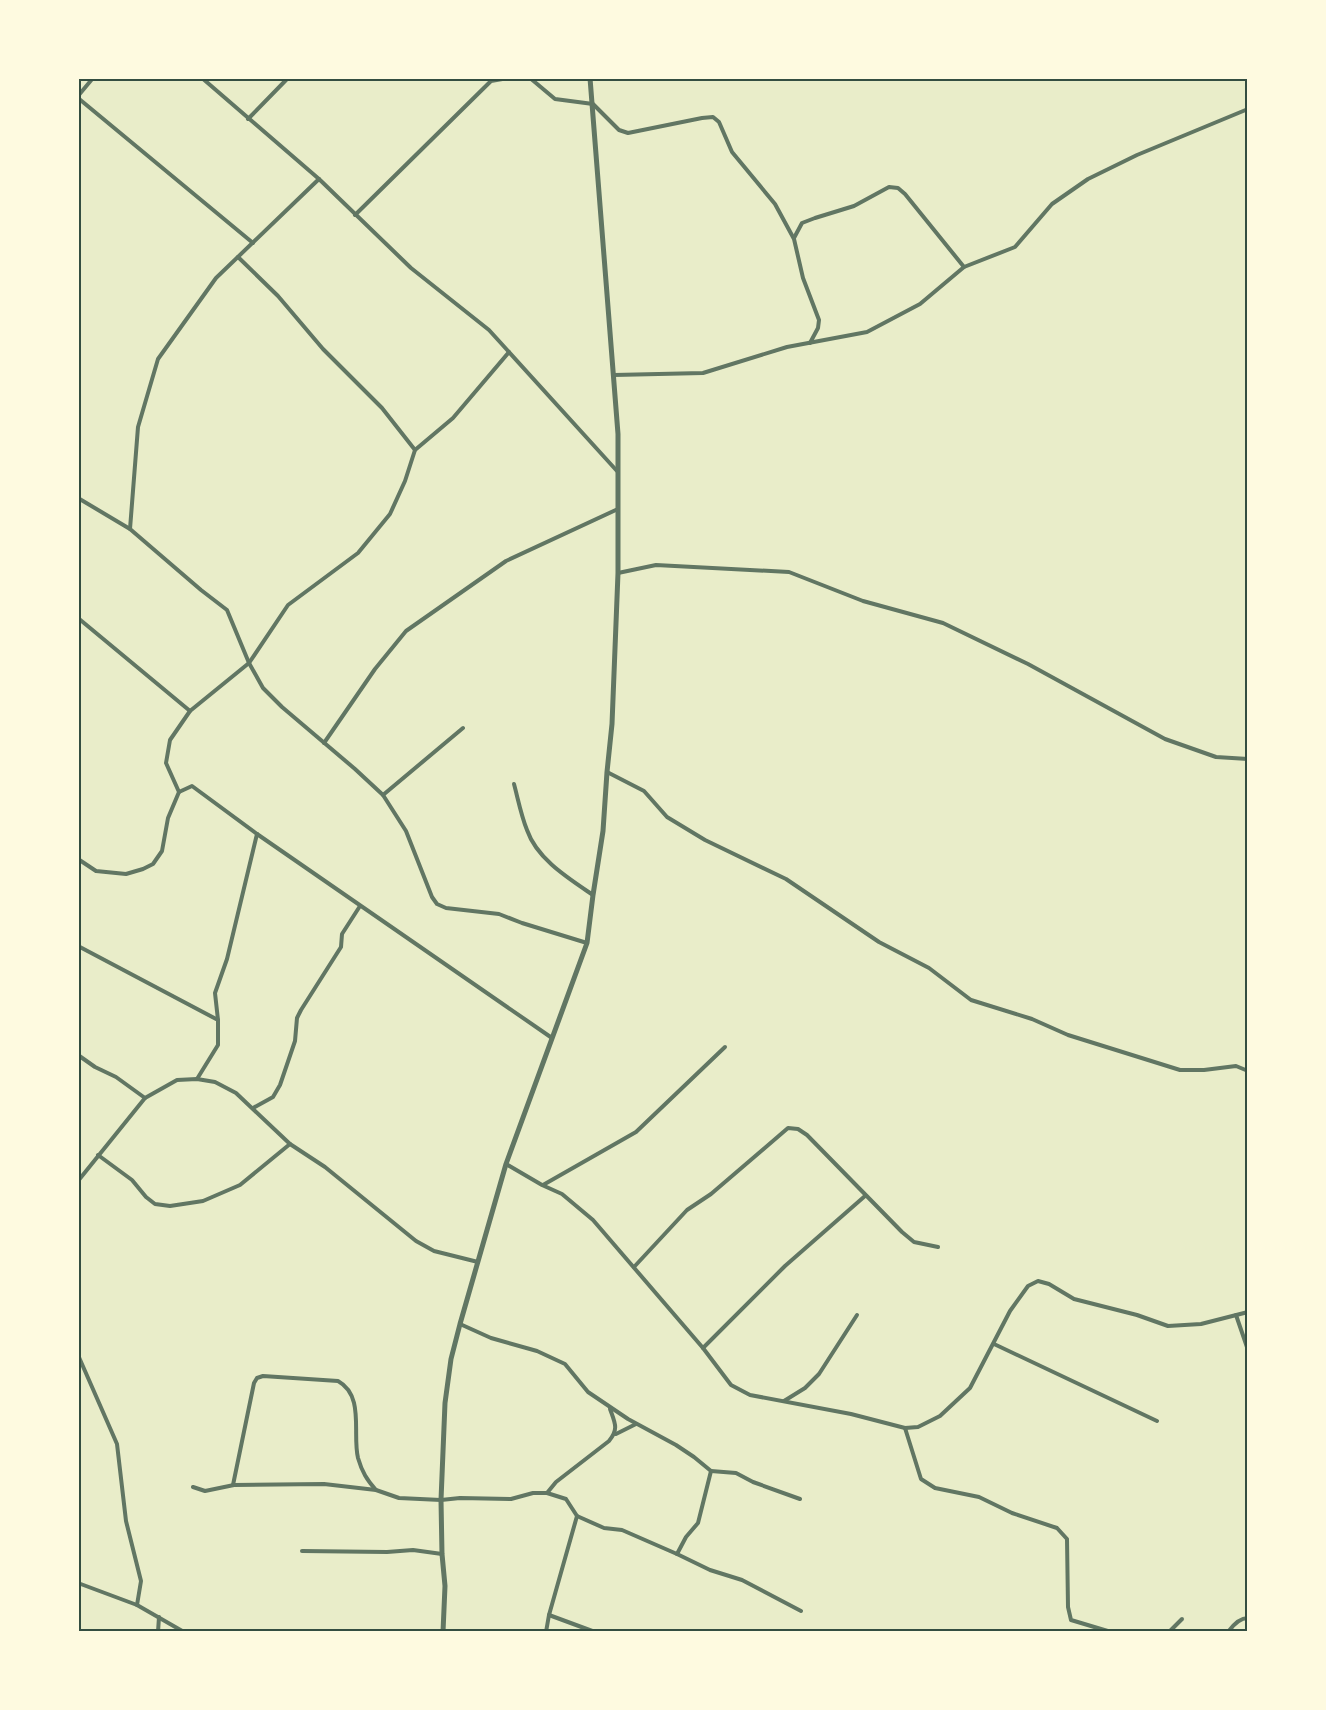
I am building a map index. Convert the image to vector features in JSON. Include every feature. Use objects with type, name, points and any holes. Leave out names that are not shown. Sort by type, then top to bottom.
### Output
[{"type":"street","points":[[93,78],[78,97],[253,243]]},
{"type":"street","points":[[202,78],[319,179],[411,268],[489,330],[618,471]]},
{"type":"street","points":[[248,119],[288,78]]},
{"type":"street","points":[[356,214],[491,81],[508,78]]},
{"type":"street","points":[[530,78],[555,99],[593,104],[620,130],[628,133],[702,118],[713,117],[719,122],[732,152],[775,204],[794,239],[803,278],[819,320],[818,328],[810,344]]},
{"type":"street","points":[[442,1632],[445,1586],[441,1500],[445,1403],[451,1359],[506,1164],[587,943],[592,895],[603,831],[612,724],[618,573],[618,435],[590,78]]},
{"type":"street","points":[[614,375],[703,373],[787,347],[867,332],[920,304],[964,267],[1015,247],[1052,204],[1088,179],[1137,155],[1248,109]]},
{"type":"street","points":[[130,529],[138,427],[158,359],[216,278],[319,179]]},
{"type":"street","points":[[794,239],[802,223],[854,206],[889,187],[898,188],[964,267]]},
{"type":"street","points":[[238,257],[278,296],[323,349],[382,408],[415,450]]},
{"type":"street","points":[[179,792],[166,763],[170,740],[190,711],[249,663],[288,605],[358,553],[390,514],[405,481],[415,450],[453,418],[509,352]]},
{"type":"street","points":[[78,498],[130,529],[227,610],[249,663],[263,688],[382,795],[406,831],[432,897],[437,904],[446,908],[499,914],[587,943]]},
{"type":"street","points":[[324,743],[375,669],[406,632],[506,561],[618,509]]},
{"type":"street","points":[[618,573],[656,565],[789,572],[863,601],[943,623],[1028,664],[1165,739],[1216,757],[1248,759]]},
{"type":"street","points":[[78,618],[190,711]]},
{"type":"street","points":[[382,795],[463,728]]},
{"type":"street","points":[[607,772],[644,790],[667,817],[705,840],[786,879],[879,942],[929,968],[971,1000],[1032,1019],[1068,1035],[1180,1070],[1236,1066],[1248,1071]]},
{"type":"street","points":[[514,784],[527,832],[537,847],[553,867],[592,895]]},
{"type":"street","points":[[78,860],[96,871],[126,874],[153,864],[162,851],[168,818],[179,792],[192,786],[257,834],[553,1039]]},
{"type":"street","points":[[197,1079],[218,1045],[215,993],[227,959],[257,834]]},
{"type":"street","points":[[253,1108],[273,1097],[280,1085],[295,1041],[300,1010],[341,947],[342,934],[360,906]]},
{"type":"street","points":[[78,946],[218,1020]]},
{"type":"street","points":[[542,1185],[636,1132],[724,1047]]},
{"type":"street","points":[[78,1055],[94,1067],[116,1077],[144,1098]]},
{"type":"street","points":[[78,1181],[144,1098],[177,1080],[197,1079],[215,1082],[236,1093],[290,1144],[325,1167],[416,1241],[434,1251],[478,1262]]},
{"type":"street","points":[[634,1267],[687,1210],[711,1194],[788,1128],[798,1129],[807,1135],[865,1196],[914,1242],[938,1247]]},
{"type":"street","points":[[99,1155],[132,1180],[155,1204],[170,1206],[203,1201],[240,1185],[290,1144]]},
{"type":"street","points":[[506,1164],[562,1194],[593,1220],[703,1348],[731,1385],[750,1395],[851,1414],[905,1428],[918,1427],[940,1416],[970,1388],[1010,1311],[1028,1287],[1038,1281],[1049,1284],[1074,1299],[1137,1315],[1168,1326],[1201,1324],[1248,1312]]},
{"type":"street","points":[[703,1348],[785,1266],[865,1196]]},
{"type":"street","points":[[783,1401],[805,1388],[819,1374],[857,1315]]},
{"type":"street","points":[[1236,1315],[1248,1350]]},
{"type":"street","points":[[460,1324],[491,1338],[537,1351],[565,1364],[588,1392],[637,1424],[676,1445],[711,1471],[736,1473],[753,1482],[800,1499]]},
{"type":"street","points":[[994,1344],[1156,1421]]},
{"type":"street","points":[[78,1355],[117,1444],[126,1521],[141,1581],[137,1605]]},
{"type":"street","points":[[233,1485],[254,1383],[256,1378],[263,1376],[338,1381],[345,1385],[351,1392],[355,1406],[357,1456],[364,1478],[376,1490]]},
{"type":"street","points":[[609,1407],[616,1428],[615,1434]]},
{"type":"street","points":[[547,1493],[556,1482],[615,1434],[637,1424]]},
{"type":"street","points":[[905,1428],[921,1479],[935,1488],[979,1497],[1012,1513],[1057,1528],[1067,1539],[1068,1607],[1071,1620],[1111,1632]]},
{"type":"street","points":[[677,1554],[686,1538],[698,1524],[711,1471]]},
{"type":"street","points":[[193,1487],[205,1491],[233,1485],[324,1484],[376,1490],[399,1498],[441,1500],[511,1499],[534,1493],[547,1493],[567,1499],[577,1516],[604,1528],[622,1530],[710,1570],[742,1580],[801,1611]]},
{"type":"street","points":[[546,1632],[577,1516]]},
{"type":"street","points":[[302,1551],[413,1550],[442,1554]]},
{"type":"street","points":[[78,1583],[137,1605],[184,1632]]},
{"type":"street","points":[[549,1615],[595,1632]]},
{"type":"street","points":[[158,1632],[159,1617]]},
{"type":"street","points":[[1228,1632],[1243,1618],[1248,1618]]},
{"type":"street","points":[[1168,1632],[1182,1619]]}]
